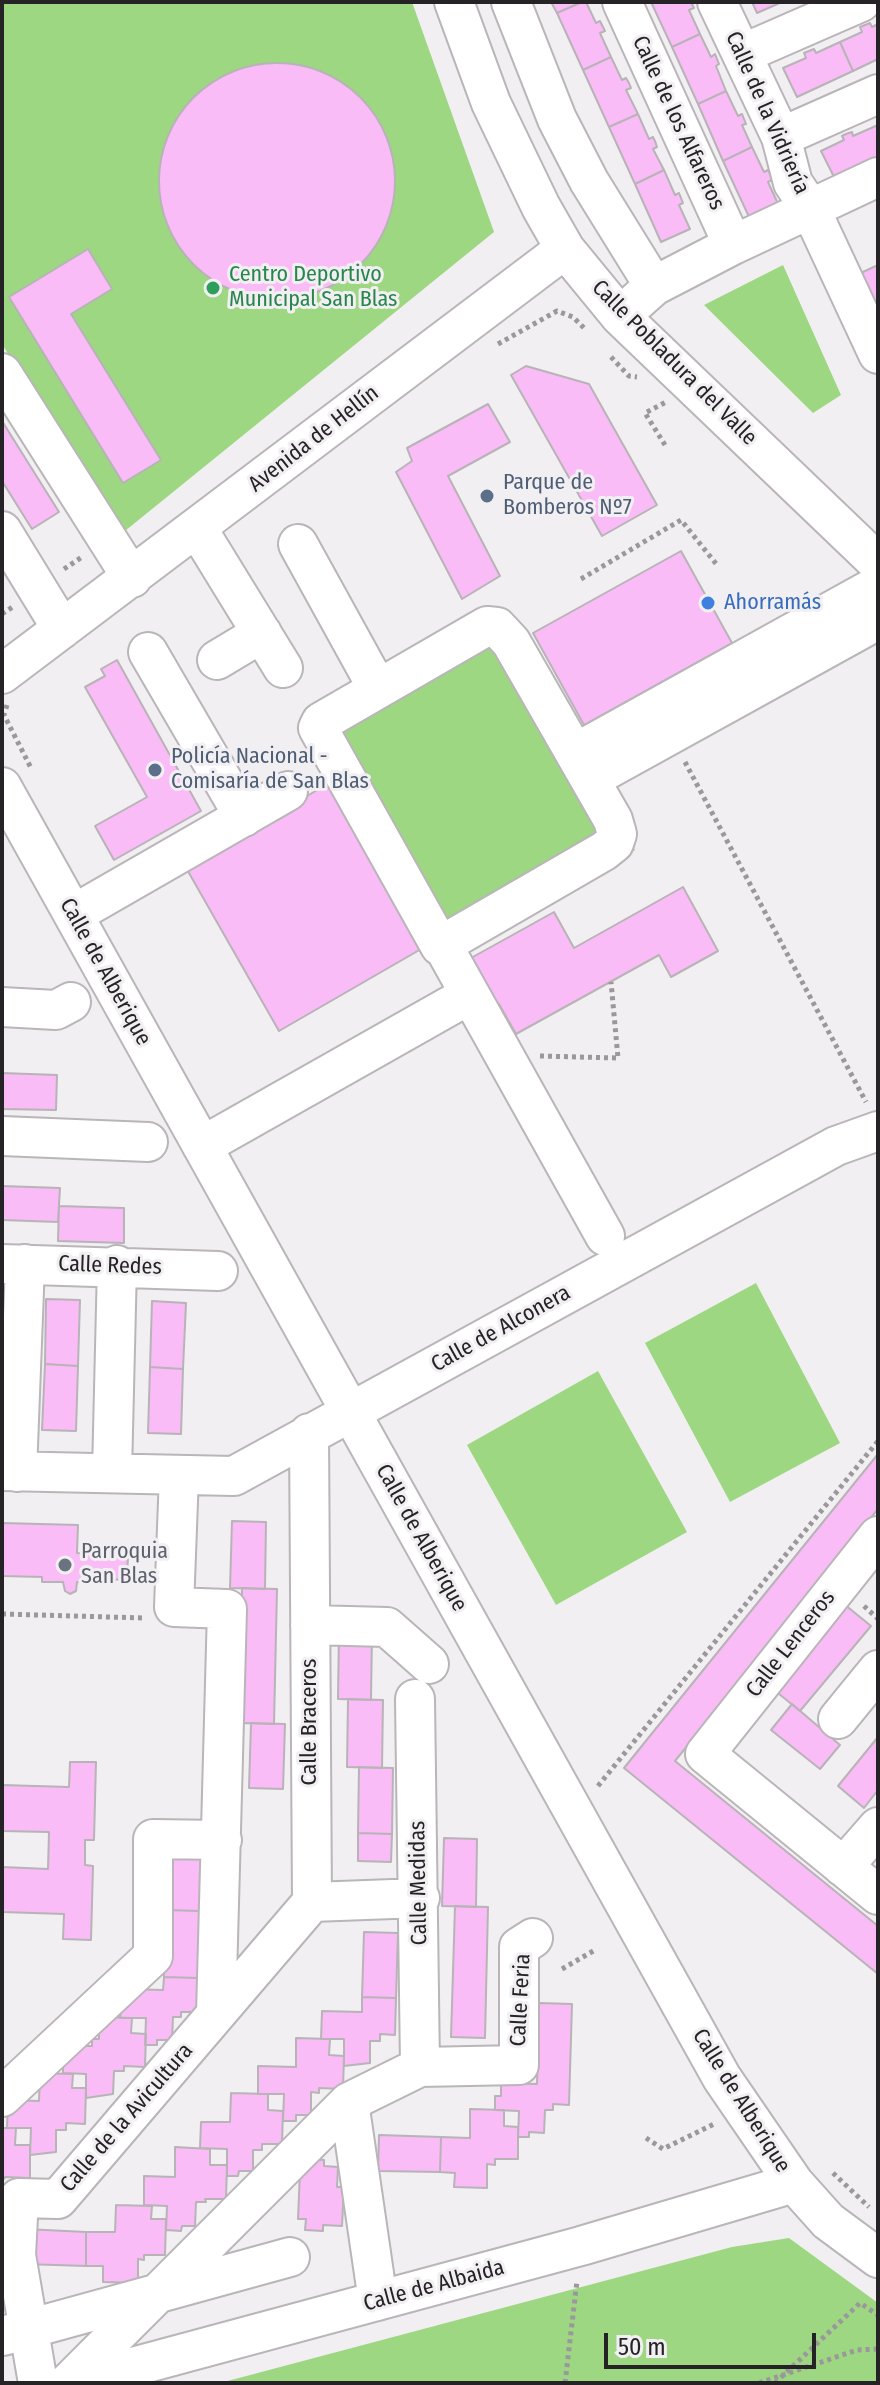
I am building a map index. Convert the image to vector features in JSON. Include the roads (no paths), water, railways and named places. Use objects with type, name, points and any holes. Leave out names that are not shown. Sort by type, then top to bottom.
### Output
[{"type":"street","name":"Calle Pobladura del Valle","points":[[454,2],[491,103],[604,333],[878,563]]},
{"type":"street","name":"Calle Pobladura del Valle","points":[[511,2],[563,131],[589,181],[654,286]]},
{"type":"street","name":"Calle de los Alfareros","points":[[622,2],[733,245]]},
{"type":"street","name":"Calle de la Vidriería","points":[[717,2],[781,137],[793,183],[810,208],[878,354]]},
{"type":"street","points":[[742,54],[861,2]]},
{"type":"street","points":[[781,137],[878,94]]},
{"type":"street","points":[[604,333],[654,286],[878,177]]},
{"type":"street","name":"Avenida de Hellín","points":[[2,674],[565,249]]},
{"type":"street","points":[[2,373],[132,578]]},
{"type":"street","points":[[197,528],[283,668]]},
{"type":"street","points":[[2,531],[62,629]]},
{"type":"street","points":[[298,544],[378,689]]},
{"type":"street","points":[[583,766],[831,610],[878,585]]},
{"type":"street","points":[[583,766],[670,734],[878,620]]},
{"type":"street","points":[[443,946],[614,843],[617,834],[613,820],[583,766],[511,642],[497,627],[487,626],[321,722],[318,728],[605,1236]]},
{"type":"street","points":[[217,660],[262,633]]},
{"type":"street","points":[[148,652],[244,817]]},
{"type":"street","name":"Calle de Alberique","points":[[2,787],[742,2109],[808,2173],[828,2221],[878,2258]]},
{"type":"street","points":[[74,914],[288,791]]},
{"type":"street","points":[[202,1146],[469,995]]},
{"type":"street","points":[[2,1007],[56,1010],[71,1002]]},
{"type":"street","name":"Calle de Alconera","points":[[14,1264],[10,1472],[234,1476],[836,1146],[872,1117]]},
{"type":"street","points":[[2,1136],[148,1142]]},
{"type":"street","name":"Calle Redes","points":[[14,1264],[117,1265],[218,1271]]},
{"type":"street","points":[[112,1473],[117,1265]]},
{"type":"street","name":"Calle Braceros","points":[[309,1433],[312,1902]]},
{"type":"street","points":[[179,1475],[174,1607],[227,1609],[216,2014]]},
{"type":"street","name":"Calle Lenceros","points":[[843,1867],[705,1754],[878,1536]]},
{"type":"street","points":[[310,1625],[387,1627],[429,1664]]},
{"type":"street","points":[[838,1719],[878,1670]]},
{"type":"street","name":"Calle Medidas","points":[[415,1699],[420,2067]]},
{"type":"street","points":[[878,1827],[843,1867],[878,1895]]},
{"type":"street","points":[[2,2097],[153,1956],[153,1839],[222,1840]]},
{"type":"street","points":[[312,1902],[420,1898]]},
{"type":"street","name":"Calle de la Avicultura","points":[[38,2383],[14,2332],[16,2255],[10,2207],[58,2199],[312,1902]]},
{"type":"street","name":"Calle Feria","points":[[420,2067],[519,2065],[519,1947],[533,1938]]},
{"type":"street","points":[[70,2383],[349,2102],[420,2067]]},
{"type":"street","points":[[349,2102],[378,2301]]},
{"type":"street","name":"Calle de Albaida","points":[[70,2383],[581,2246],[808,2173]]},
{"type":"street","points":[[14,2332],[290,2257]]},
{"type":"place","name":"Centro Deportivo Municipal San Blas","points":[[213,288]]},
{"type":"place","name":"Parque de Bomberos Nº7","points":[[487,496]]},
{"type":"place","name":"Ahorramás","points":[[708,603]]},
{"type":"place","name":"Policía Nacional - Comisaría de San Blas","points":[[155,770]]},
{"type":"place","name":"Parroquia San Blas","points":[[65,1565]]}]
